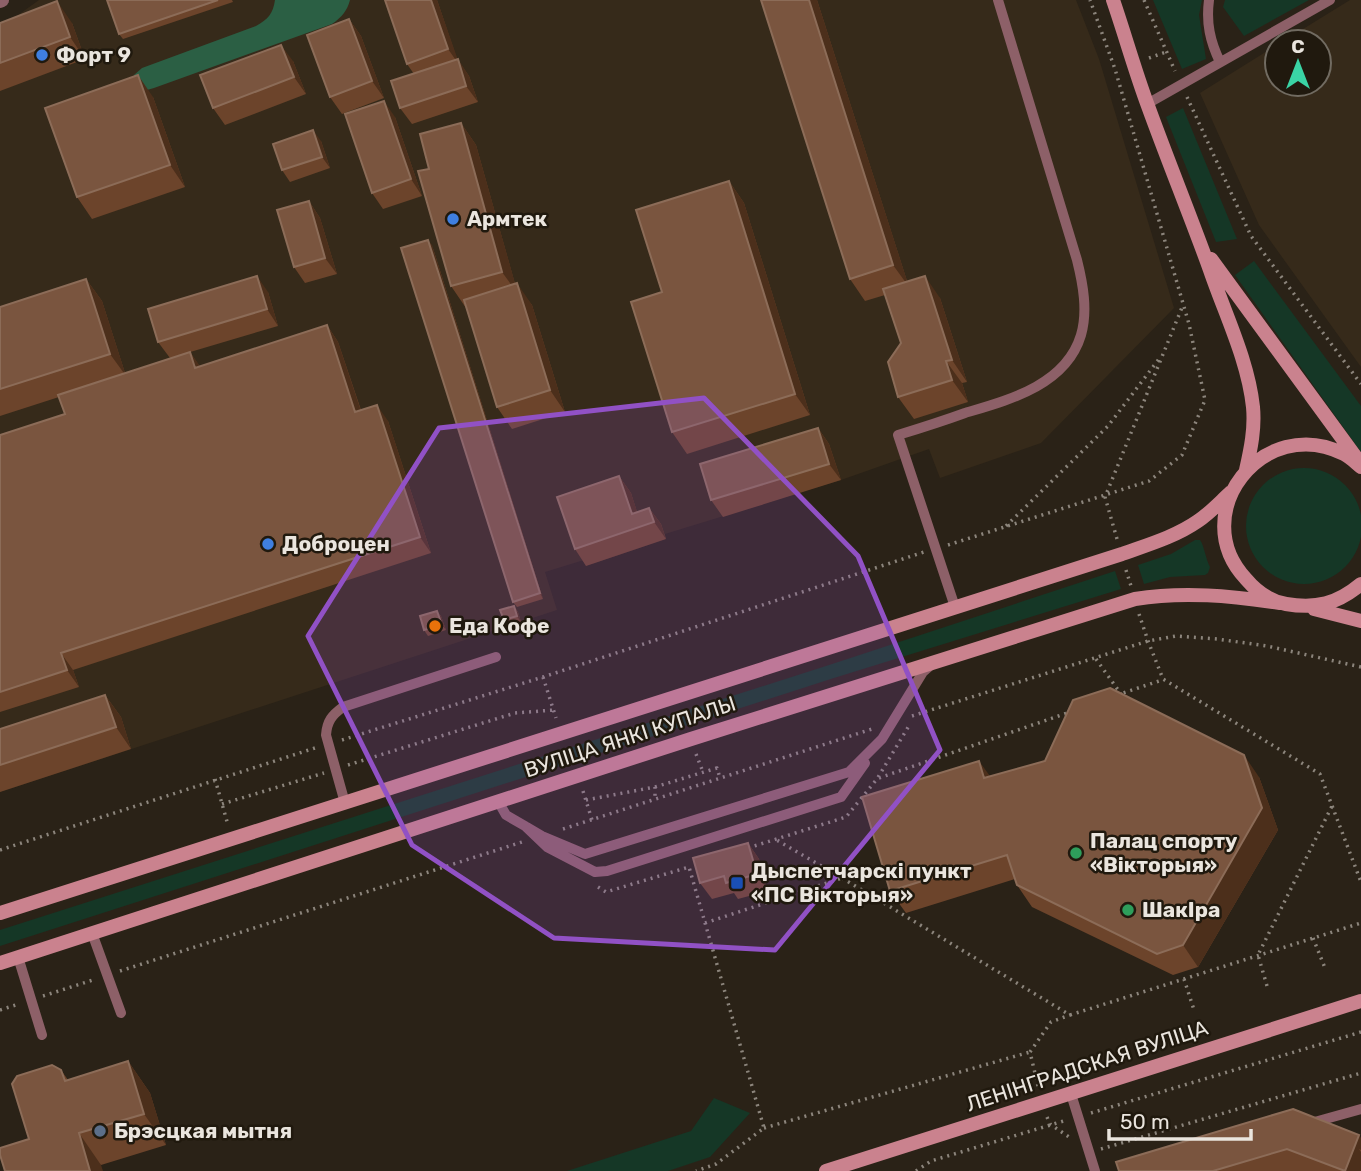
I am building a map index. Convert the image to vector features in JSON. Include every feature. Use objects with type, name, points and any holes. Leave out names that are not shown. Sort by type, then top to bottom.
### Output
[{"type":"main road","points":[[1113,0],[1147,104],[1247,377],[1254,426],[1246,470]]},
{"type":"main road","points":[[1196,233],[1224,278],[1361,466]]},
{"type":"main road","points":[[1280,603],[1256,590],[1237,570],[1226,546],[1224,519],[1231,492],[1246,470],[1268,454],[1293,445],[1320,446],[1345,455],[1361,466]]},
{"type":"main road","name":"ВУЛІЦА ЯНКІ КУПАЛЫ","points":[[0,913],[1122,554],[1171,536],[1196,523],[1231,492]]},
{"type":"main road","points":[[1306,607],[1328,604],[1349,594],[1361,584]]},
{"type":"main road","name":"ВУЛІЦА ЯНКІ КУПАЛЫ","points":[[0,963],[498,801],[1135,599],[1161,595],[1216,595],[1306,607],[1361,621]]},
{"type":"main road","name":"ЛЕНІНГРАДСКАЯ ВУЛІЦА","points":[[826,1171],[1361,1002]]},
{"type":"lane","points":[[955,607],[898,435],[1009,400],[1035,387],[1055,373],[1072,355],[1081,335],[1084,317],[1083,288],[1077,260],[998,0]]},
{"type":"lane","points":[[1209,0],[1208,29],[1220,62]]},
{"type":"lane","points":[[1147,104],[1330,0]]},
{"type":"lane","points":[[345,803],[326,735],[327,723],[333,713],[343,707],[496,657]]},
{"type":"lane","points":[[540,837],[547,847],[594,872],[607,872],[841,797],[894,721],[923,672],[933,663]]},
{"type":"lane","points":[[498,801],[506,815],[540,837],[585,854],[849,772],[882,739]]},
{"type":"lane","points":[[92,933],[121,1013]]},
{"type":"lane","points":[[18,957],[42,1035]]},
{"type":"lane","points":[[1071,1094],[1095,1171]]},
{"type":"lane","points":[[1298,1127],[1361,1109]]},
{"type":"path","points":[[0,850],[1149,481],[1182,455],[1205,400],[1183,305],[1115,69],[1090,0]]},
{"type":"path","points":[[1144,0],[1251,236],[1361,384]]},
{"type":"path","points":[[1105,496],[1183,305]]},
{"type":"path","points":[[1004,527],[1108,426],[1163,355]]},
{"type":"path","points":[[0,1010],[1148,641],[1177,636],[1217,639],[1267,646],[1361,667]]},
{"type":"path","points":[[1148,641],[1163,680],[1320,774],[1361,882]]},
{"type":"path","points":[[1096,658],[1121,694]]},
{"type":"path","points":[[1108,698],[1163,680]]},
{"type":"path","points":[[222,804],[515,713],[554,710]]},
{"type":"path","points":[[877,779],[1069,712]]},
{"type":"path","points":[[586,800],[654,787],[717,768],[720,778]]},
{"type":"path","points":[[215,779],[233,839]]},
{"type":"path","points":[[654,787],[655,799]]},
{"type":"path","points":[[1267,986],[1258,955],[1332,806]]},
{"type":"path","points":[[774,839],[1070,1015],[1361,923]]},
{"type":"path","points":[[517,844],[528,850]]},
{"type":"path","points":[[595,886],[606,892],[689,867],[764,1129]]},
{"type":"path","points":[[705,923],[842,878]]},
{"type":"path","points":[[1313,938],[1325,968]]},
{"type":"path","points":[[1184,979],[1194,1010]]},
{"type":"path","points":[[916,1171],[931,1161],[1361,1032]]},
{"type":"path","points":[[696,1171],[716,1164],[764,1129],[1030,1052]]},
{"type":"path","points":[[1089,1152],[1361,1073]]},
{"type":"path","points":[[716,1164],[718,1171]]},
{"type":"highlighted area","points":[[704,398],[858,556],[940,750],[775,950],[554,938],[412,845],[308,636],[439,428]]},
{"type":"shaded area","points":[[39,0],[1076,0],[1099,59],[1174,308],[1041,443],[940,478],[929,449],[841,480],[665,534],[666,539],[586,566],[584,560],[545,572],[557,610],[0,792],[0,28]]},
{"type":"shaded area","points":[[1350,0],[1361,0],[1361,367],[1259,225],[1200,93],[1263,54],[1263,98],[1333,98],[1333,28],[1305,28]]},
{"type":"green space","points":[[275,0],[350,0],[344,14],[332,24],[154,88],[147,90],[133,81],[134,75],[142,68],[256,26],[269,16]]},
{"type":"green space","points":[[1153,0],[1202,0],[1199,15],[1206,59],[1182,69]]},
{"type":"green space","points":[[1225,0],[1309,0],[1244,36],[1223,7]]},
{"type":"green space","points":[[1183,108],[1237,239],[1216,242],[1166,117]]},
{"type":"green space","points":[[1254,261],[1361,406],[1361,452],[1235,275]]},
{"type":"green space","points":[[1304,468],[1326,472],[1345,485],[1358,504],[1362,526],[1358,548],[1345,567],[1326,580],[1304,584],[1282,580],[1263,567],[1250,548],[1246,526],[1250,504],[1263,485],[1282,472]]},
{"type":"green space","points":[[1195,540],[1200,540],[1203,545],[1210,567],[1208,573],[1170,577],[1144,584],[1138,565],[1171,554]]},
{"type":"green space","points":[[1115,571],[1121,589],[834,678],[0,946],[0,930]]},
{"type":"green space","points":[[714,1098],[750,1113],[710,1157],[668,1171],[567,1171],[691,1131]]},
{"type":"building","points":[[107,0],[218,0],[119,34]]},
{"type":"building","points":[[385,0],[431,0],[448,49],[407,64]]},
{"type":"building","points":[[761,0],[809,0],[893,265],[850,279]]},
{"type":"building","points":[[57,1],[70,37],[0,63],[0,23]]},
{"type":"building","points":[[349,19],[372,81],[330,97],[307,35]]},
{"type":"building","points":[[281,45],[294,77],[213,108],[200,75]]},
{"type":"building","points":[[458,59],[466,86],[400,108],[391,81]]},
{"type":"building","points":[[138,75],[170,165],[77,197],[45,108]]},
{"type":"building","points":[[384,101],[411,179],[372,193],[345,114]]},
{"type":"building","points":[[461,123],[502,272],[451,286],[418,171],[429,169],[420,134]]},
{"type":"building","points":[[313,130],[322,157],[282,170],[273,144]]},
{"type":"building","points":[[729,181],[795,394],[672,432],[631,302],[662,292],[636,210]]},
{"type":"building","points":[[309,201],[325,258],[294,267],[277,210]]},
{"type":"building","points":[[428,240],[540,593],[513,602],[401,248]]},
{"type":"building","points":[[257,276],[267,309],[158,342],[148,309]]},
{"type":"building","points":[[925,276],[952,360],[946,361],[952,380],[898,397],[888,362],[901,343],[883,289]]},
{"type":"building","points":[[86,279],[110,354],[0,389],[0,307]]},
{"type":"building","points":[[517,283],[550,390],[497,407],[464,300]]},
{"type":"building","points":[[327,325],[355,412],[377,405],[420,537],[61,653],[67,670],[0,692],[0,435],[65,414],[58,395],[190,352],[195,368]]},
{"type":"building","points":[[818,428],[829,464],[711,500],[700,464]]},
{"type":"building","points":[[619,476],[632,514],[649,508],[654,522],[575,549],[557,497]]},
{"type":"building","points":[[514,606],[517,616],[504,620],[500,610]]},
{"type":"building","points":[[437,611],[442,625],[424,630],[420,616]]},
{"type":"building","name":"Палац спорту «Вікторыя»","points":[[1110,688],[1244,755],[1262,808],[1183,945],[1157,954],[1017,885],[1007,855],[890,891],[862,797],[979,761],[984,778],[1045,761],[1073,700]]},
{"type":"building","points":[[105,695],[116,727],[0,765],[0,729]]},
{"type":"building","points":[[748,843],[757,874],[726,883],[724,876],[700,883],[693,858]]},
{"type":"building","points":[[128,1061],[144,1114],[79,1133],[90,1171],[5,1171],[0,1148],[29,1139],[12,1084],[17,1076],[52,1065],[61,1070],[65,1081]]},
{"type":"building","points":[[1293,1109],[1359,1135],[1345,1171],[1287,1149],[1213,1171],[1119,1171],[1116,1162]]},
{"type":"place","name":"Форт 9","points":[[42,55]]},
{"type":"place","name":"Армтек","points":[[453,219]]},
{"type":"place","name":"Доброцен","points":[[268,544]]},
{"type":"place","name":"Еда Кофе","points":[[435,626]]},
{"type":"place","name":"Палац спорту «Вікторыя»","points":[[1076,853]]},
{"type":"place","name":"Дыспетчарскі пункт «ПС Вікторыя»","points":[[737,883]]},
{"type":"place","name":"ШакІра","points":[[1128,910]]},
{"type":"place","name":"Брэсцкая мытня","points":[[100,1131]]}]
